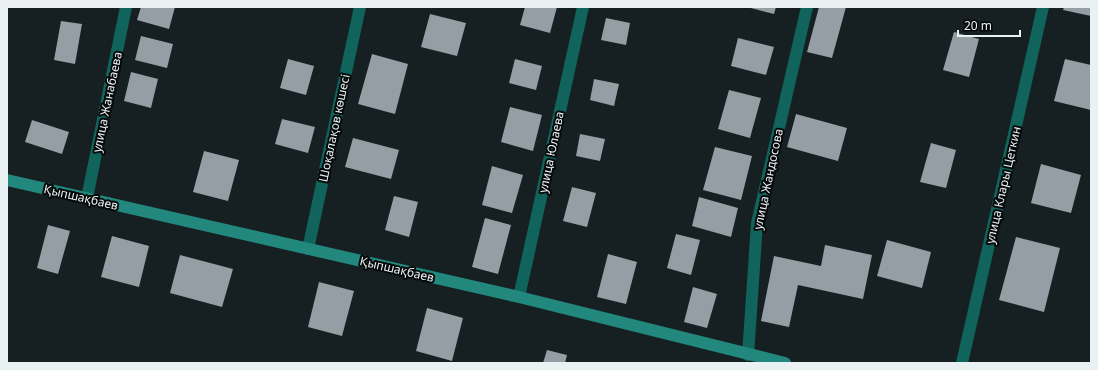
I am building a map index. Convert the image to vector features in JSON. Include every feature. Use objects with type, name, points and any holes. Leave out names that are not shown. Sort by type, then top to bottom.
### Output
[{"type":"street","name":"улица Жанабаева","points":[[87,198],[126,7]]},
{"type":"street","name":"Шоқалақов көшесі","points":[[308,249],[360,7]]},
{"type":"street","name":"улица Юлаева","points":[[519,297],[583,7]]},
{"type":"street","name":"улица Жандосова","points":[[748,354],[757,223],[807,7]]},
{"type":"street","name":"улица Клары Цеткин","points":[[962,363],[1043,7]]},
{"type":"street","name":"Қыпшақбаев","points":[[7,180],[519,297],[785,363]]},
{"type":"building","points":[[141,7],[175,7],[169,29],[137,20]]},
{"type":"building","points":[[525,7],[557,7],[550,33],[520,25]]},
{"type":"building","points":[[747,7],[776,7],[774,14]]},
{"type":"building","points":[[819,7],[846,7],[832,58],[807,52]]},
{"type":"building","points":[[1064,7],[1091,7],[1091,16],[1063,10]]},
{"type":"building","points":[[430,14],[466,23],[457,56],[421,47]]},
{"type":"building","points":[[606,18],[630,23],[626,45],[601,40]]},
{"type":"building","points":[[61,21],[82,24],[75,64],[54,60]]},
{"type":"building","points":[[954,32],[979,39],[969,77],[943,70]]},
{"type":"building","points":[[141,36],[173,44],[167,68],[135,60]]},
{"type":"building","points":[[738,38],[774,47],[766,75],[731,66]]},
{"type":"building","points":[[372,54],[408,64],[395,114],[358,104]]},
{"type":"building","points":[[288,59],[314,66],[306,95],[280,88]]},
{"type":"building","points":[[515,59],[542,66],[536,90],[509,83]]},
{"type":"building","points":[[1065,59],[1091,65],[1091,110],[1054,101]]},
{"type":"building","points":[[131,72],[158,79],[151,108],[124,101]]},
{"type":"building","points":[[594,79],[619,84],[614,106],[590,100]]},
{"type":"building","points":[[729,90],[761,98],[750,138],[718,129]]},
{"type":"building","points":[[510,107],[542,115],[533,151],[501,142]]},
{"type":"building","points":[[796,114],[847,128],[838,161],[787,147]]},
{"type":"building","points":[[282,119],[315,127],[308,153],[275,144]]},
{"type":"building","points":[[32,120],[69,132],[62,154],[25,142]]},
{"type":"building","points":[[580,134],[605,139],[600,161],[576,156]]},
{"type":"building","points":[[353,138],[399,150],[391,179],[345,167]]},
{"type":"building","points":[[931,143],[956,150],[946,188],[920,182]]},
{"type":"building","points":[[715,147],[752,156],[741,200],[703,190]]},
{"type":"building","points":[[204,151],[239,160],[228,201],[193,192]]},
{"type":"building","points":[[1041,164],[1081,175],[1071,213],[1031,203]]},
{"type":"building","points":[[492,166],[523,175],[512,213],[482,205]]},
{"type":"building","points":[[572,187],[596,193],[587,227],[563,221]]},
{"type":"building","points":[[394,196],[418,202],[409,237],[385,230]]},
{"type":"building","points":[[699,197],[738,208],[731,237],[692,226]]},
{"type":"building","points":[[485,218],[511,225],[498,274],[472,267]]},
{"type":"building","points":[[48,225],[70,231],[58,274],[37,268]]},
{"type":"building","points":[[676,234],[700,240],[691,275],[667,268]]},
{"type":"building","points":[[112,236],[149,246],[139,287],[101,277]]},
{"type":"building","points":[[1016,237],[1060,248],[1044,312],[999,300]]},
{"type":"building","points":[[887,240],[931,252],[922,288],[877,276]]},
{"type":"building","points":[[825,245],[872,255],[863,299],[798,285],[789,327],[761,321],[774,256],[821,266]]},
{"type":"building","points":[[608,254],[637,262],[626,304],[597,297]]},
{"type":"building","points":[[180,255],[233,269],[222,307],[170,293]]},
{"type":"building","points":[[319,282],[354,291],[342,336],[308,327]]},
{"type":"building","points":[[693,287],[717,294],[707,328],[684,322]]},
{"type":"building","points":[[427,308],[463,318],[452,361],[416,351]]},
{"type":"building","points":[[547,350],[567,355],[565,363],[543,363]]}]
